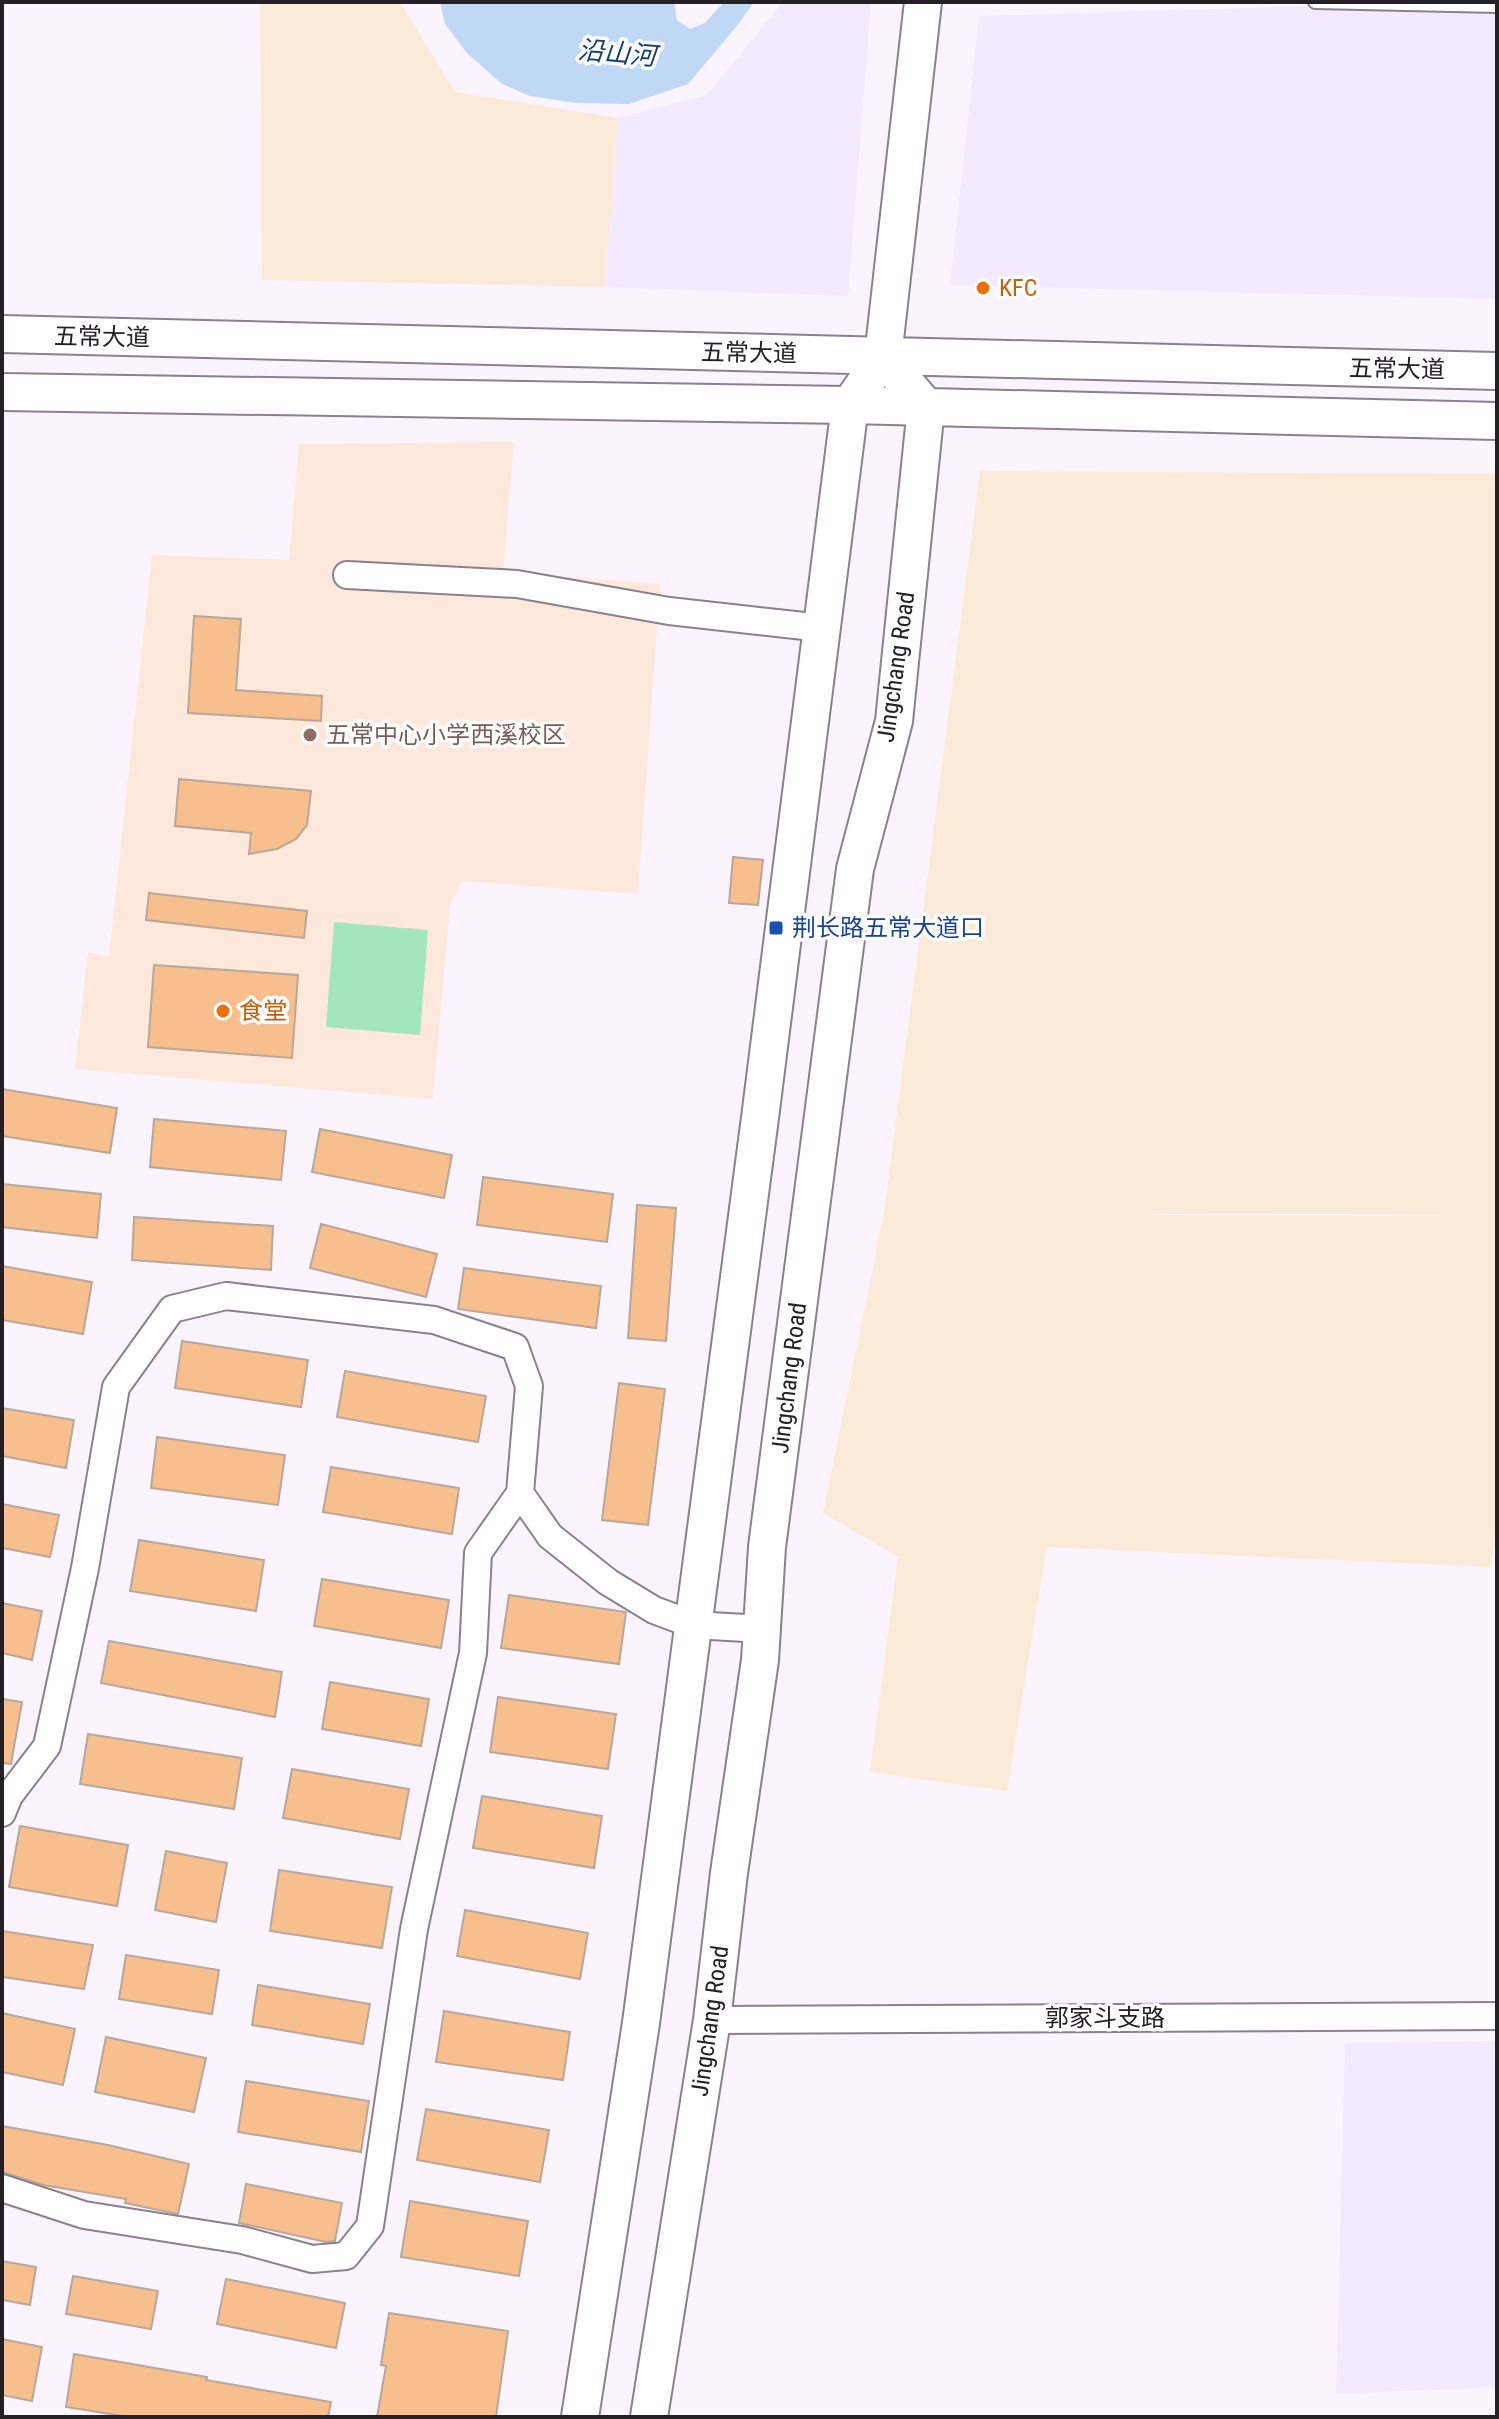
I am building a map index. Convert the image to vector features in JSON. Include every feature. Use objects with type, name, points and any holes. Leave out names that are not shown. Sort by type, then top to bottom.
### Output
[{"type":"main road","points":[[580,2417],[641,2023],[850,405],[883,357],[923,2]]},
{"type":"main road","name":"五常大道","points":[[2,334],[1497,371]]},
{"type":"main road","points":[[883,357],[926,407]]},
{"type":"main road","name":"五常大道","points":[[2,392],[850,405],[1497,421]]},
{"type":"main road","name":"Jingchang Road","points":[[649,2417],[712,2020],[729,1873],[760,1660],[767,1547],[855,869],[894,721],[926,407]]},
{"type":"street","points":[[347,575],[517,584],[669,611],[822,628]]},
{"type":"street","points":[[2,1813],[9,1796],[47,1746],[85,1568],[116,1387],[172,1309],[226,1296],[434,1320],[515,1347],[529,1386],[520,1493],[478,1553],[473,1653],[414,1929],[370,2226],[346,2256],[312,2259],[242,2240],[84,2215],[2,2188]]},
{"type":"street","points":[[520,1493],[550,1536],[608,1582],[654,1610],[694,1625],[762,1629]]},
{"type":"street","name":"郭家斗支路","points":[[712,2020],[1497,2016]]},
{"type":"lane","points":[[1315,2],[1497,6]]},
{"type":"shaded area","points":[[260,2],[400,2],[455,92],[618,118],[605,287],[262,280]]},
{"type":"shaded area","points":[[783,2],[871,2],[848,296],[605,287],[618,118],[707,95]]},
{"type":"shaded area","points":[[1497,2],[1497,299],[950,285],[979,16]]},
{"type":"shaded area","name":"五常中心小学西溪校区","points":[[514,442],[503,572],[660,584],[638,894],[462,881],[450,905],[433,1099],[75,1069],[88,953],[109,956],[152,555],[289,560],[299,444]]},
{"type":"shaded area","points":[[980,471],[1497,474],[1497,1526],[1491,1567],[1047,1547],[1007,1791],[870,1772],[898,1557],[823,1513],[884,1213]],"holes":[[[1153,1214],[1456,1216],[1153,1215]]]},
{"type":"shaded area","points":[[1497,2041],[1497,2387],[1336,2394],[1345,2043]]},
{"type":"green space","points":[[334,922],[428,930],[420,1035],[326,1027]]},
{"type":"water","name":"沿山河","points":[[440,2],[674,2],[677,20],[690,29],[705,23],[724,2],[754,2],[688,84],[629,104],[576,103],[530,96],[502,84],[467,53],[445,24]]},
{"type":"building","points":[[194,616],[241,619],[236,690],[322,696],[321,721],[188,713]]},
{"type":"building","points":[[179,779],[311,791],[307,825],[296,839],[277,849],[249,854],[251,833],[175,826]]},
{"type":"building","points":[[733,857],[763,860],[758,905],[729,903]]},
{"type":"building","points":[[149,893],[307,911],[304,938],[146,920]]},
{"type":"building","name":"食堂","points":[[154,965],[298,975],[292,1058],[148,1047]]},
{"type":"building","points":[[2,1089],[117,1108],[110,1153],[2,1136]]},
{"type":"building","points":[[154,1119],[286,1131],[281,1180],[150,1167]]},
{"type":"building","points":[[320,1129],[452,1155],[444,1198],[312,1172]]},
{"type":"building","points":[[483,1177],[613,1194],[607,1242],[477,1225]]},
{"type":"building","points":[[2,1184],[101,1194],[97,1238],[2,1227]]},
{"type":"building","points":[[637,1205],[676,1208],[666,1341],[628,1338]]},
{"type":"building","points":[[134,1217],[273,1226],[271,1270],[132,1260]]},
{"type":"building","points":[[321,1224],[437,1254],[426,1297],[310,1268]]},
{"type":"building","points":[[2,1266],[92,1282],[83,1334],[2,1320]]},
{"type":"building","points":[[464,1268],[601,1286],[596,1328],[458,1309]]},
{"type":"building","points":[[182,1341],[308,1360],[301,1407],[175,1388]]},
{"type":"building","points":[[345,1371],[486,1396],[478,1442],[337,1417]]},
{"type":"building","points":[[619,1383],[665,1389],[648,1525],[602,1520]]},
{"type":"building","points":[[2,1408],[74,1420],[66,1468],[2,1456]]},
{"type":"building","points":[[157,1437],[285,1455],[278,1505],[151,1488]]},
{"type":"building","points":[[331,1467],[459,1488],[452,1534],[323,1512]]},
{"type":"building","points":[[2,1504],[59,1515],[50,1557],[2,1548]]},
{"type":"building","points":[[139,1540],[264,1560],[256,1611],[130,1591]]},
{"type":"building","points":[[322,1579],[449,1600],[441,1648],[314,1626]]},
{"type":"building","points":[[509,1595],[626,1612],[619,1664],[501,1648]]},
{"type":"building","points":[[2,1603],[42,1611],[32,1660],[2,1653]]},
{"type":"building","points":[[109,1641],[282,1672],[275,1717],[101,1683]]},
{"type":"building","points":[[330,1682],[429,1699],[421,1746],[322,1729]]},
{"type":"building","points":[[498,1697],[616,1714],[608,1769],[490,1752]]},
{"type":"building","points":[[2,1699],[22,1702],[11,1764],[2,1763]]},
{"type":"building","points":[[88,1734],[242,1758],[234,1809],[80,1784]]},
{"type":"building","points":[[292,1769],[409,1789],[400,1839],[283,1818]]},
{"type":"building","points":[[482,1796],[602,1816],[594,1868],[473,1848]]},
{"type":"building","points":[[20,1826],[128,1845],[117,1906],[9,1887]]},
{"type":"building","points":[[166,1851],[227,1863],[216,1922],[155,1910]]},
{"type":"building","points":[[279,1870],[392,1887],[382,1948],[270,1931]]},
{"type":"building","points":[[465,1910],[588,1933],[580,1979],[457,1956]]},
{"type":"building","points":[[2,1931],[93,1945],[84,1989],[2,1977]]},
{"type":"building","points":[[126,1955],[219,1970],[212,2014],[119,1999]]},
{"type":"building","points":[[258,1985],[370,2004],[363,2044],[252,2025]]},
{"type":"building","points":[[444,2011],[570,2032],[563,2080],[436,2062]]},
{"type":"building","points":[[2,2013],[75,2029],[63,2085],[2,2072]]},
{"type":"building","points":[[106,2037],[206,2058],[194,2112],[95,2092]]},
{"type":"building","points":[[246,2081],[369,2101],[361,2152],[238,2132]]},
{"type":"building","points":[[426,2109],[549,2130],[540,2182],[417,2160]]},
{"type":"building","points":[[2,2126],[108,2145],[189,2164],[178,2214],[125,2203],[126,2199],[43,2185],[2,2172]]},
{"type":"building","points":[[246,2184],[342,2203],[335,2241],[326,2242],[239,2223]]},
{"type":"building","points":[[410,2201],[528,2221],[519,2276],[401,2257]]},
{"type":"building","points":[[2,2261],[36,2267],[30,2305],[2,2300]]},
{"type":"building","points":[[73,2276],[158,2291],[151,2329],[66,2314]]},
{"type":"building","points":[[226,2279],[345,2303],[336,2348],[217,2324]]},
{"type":"building","points":[[389,2313],[508,2331],[496,2417],[377,2417],[386,2366],[381,2365]]},
{"type":"building","points":[[2,2339],[42,2347],[32,2401],[2,2395]]},
{"type":"building","points":[[74,2354],[331,2402],[328,2417],[128,2417],[66,2407]]},
{"type":"place","name":"KFC","points":[[983,288]]},
{"type":"place","name":"五常中心小学西溪校区","points":[[310,735]]},
{"type":"place","name":"荆长路五常大道口","points":[[776,928]]},
{"type":"place","name":"食堂","points":[[223,1011]]}]
